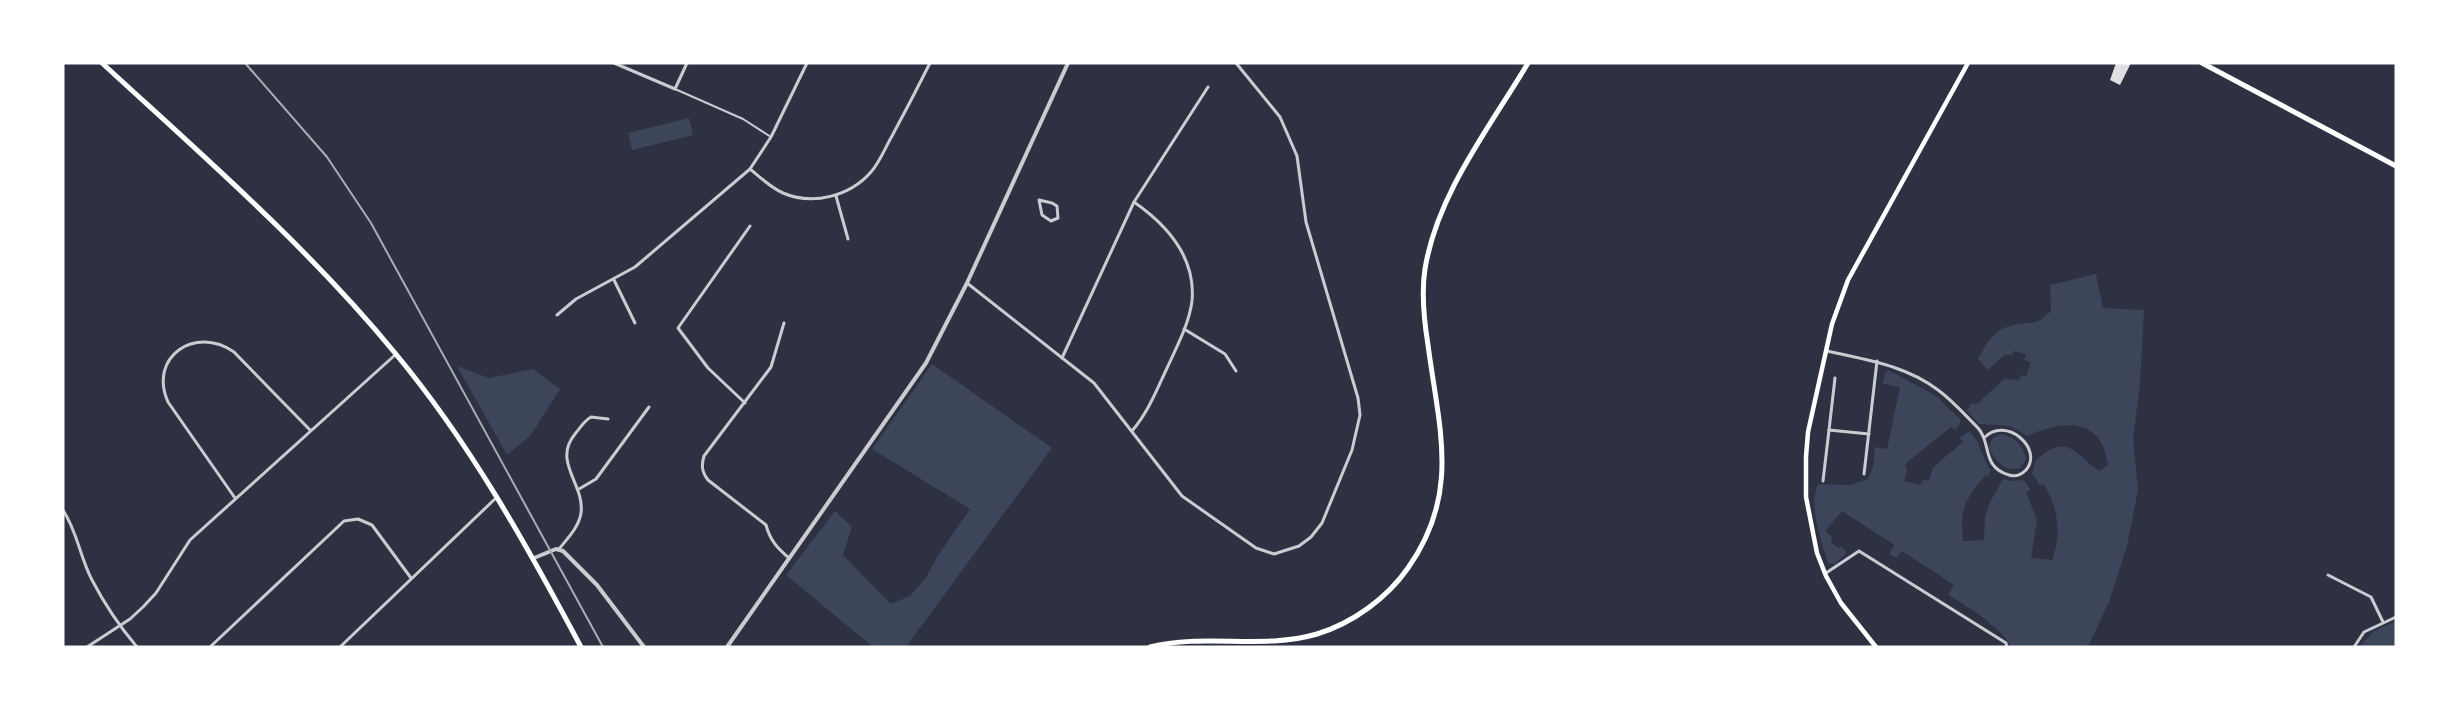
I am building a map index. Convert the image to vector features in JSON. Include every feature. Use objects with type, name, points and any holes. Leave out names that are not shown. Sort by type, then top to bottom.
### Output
[{"type":"main road","points":[[102,63],[290,237],[355,305],[396,354],[455,431],[498,496],[581,647]]},
{"type":"main road","points":[[1150,647],[1191,642],[1280,641],[1317,634],[1362,612],[1383,596],[1400,579],[1420,551],[1437,513],[1443,469],[1424,319],[1424,272],[1428,252],[1447,198],[1528,63]]},
{"type":"main road","points":[[1876,647],[1841,603],[1825,573],[1810,526],[1806,466],[1808,432],[1825,350],[1834,317],[1850,275],[1968,63]]},
{"type":"main road","points":[[2202,63],[2396,166]]},
{"type":"street","points":[[614,63],[743,119],[771,137]]},
{"type":"street","points":[[675,89],[687,63]]},
{"type":"street","points":[[557,315],[576,299],[635,267],[750,169],[771,137],[807,63]]},
{"type":"street","points":[[750,169],[783,193],[818,199],[836,196],[861,181],[875,166],[930,63]]},
{"type":"street","points":[[727,647],[926,363],[967,283],[1068,63]]},
{"type":"street","points":[[967,283],[1094,383],[1182,496],[1256,548],[1274,554],[1299,546],[1311,537],[1322,523],[1352,450],[1360,415],[1358,398],[1306,222],[1297,156],[1280,117],[1236,63]]},
{"type":"street","points":[[1062,358],[1134,201],[1208,87]]},
{"type":"street","points":[[836,196],[848,239]]},
{"type":"street","points":[[1039,200],[1045,201],[1058,206],[1059,213],[1055,220],[1048,220],[1042,215],[1039,200]]},
{"type":"street","points":[[1132,431],[1145,416],[1184,329],[1192,301],[1190,271],[1179,245],[1157,218],[1134,201]]},
{"type":"street","points":[[745,403],[708,368],[678,328],[750,226]]},
{"type":"street","points":[[614,280],[635,323]]},
{"type":"street","points":[[784,323],[773,363],[704,456],[703,473],[766,525],[769,536],[776,547],[790,560]]},
{"type":"street","points":[[1184,329],[1225,354],[1236,371]]},
{"type":"street","points":[[235,498],[164,393],[165,373],[171,358],[178,349],[199,342],[212,341],[224,345],[234,352],[310,430]]},
{"type":"street","points":[[1825,350],[1877,361],[1907,372],[1938,390],[1981,431],[1987,455],[1999,470],[2015,476],[2027,468],[2030,452],[2017,435],[2008,430],[2000,430],[1990,432],[1984,438]]},
{"type":"street","points":[[87,647],[130,619],[143,607],[156,593],[190,540],[396,354]]},
{"type":"street","points":[[1864,474],[1877,361]]},
{"type":"street","points":[[1824,481],[1836,378]]},
{"type":"street","points":[[579,489],[596,479],[649,407]]},
{"type":"street","points":[[534,558],[559,549],[578,524],[579,489],[567,466],[566,452],[569,441],[586,419],[596,416],[608,419]]},
{"type":"street","points":[[1829,430],[1869,434]]},
{"type":"street","points":[[340,647],[498,496]]},
{"type":"street","points":[[63,510],[71,523],[92,579],[120,625],[137,647]]},
{"type":"street","points":[[210,647],[344,522],[358,519],[372,525],[411,578]]},
{"type":"street","points":[[559,549],[573,559],[597,585],[644,647]]},
{"type":"street","points":[[1825,573],[1859,551],[1996,637],[2007,647]]},
{"type":"street","points":[[2328,575],[2371,597],[2383,622]]},
{"type":"street","points":[[2354,647],[2364,632],[2396,617]]},
{"type":"shaded area","points":[[689,118],[693,135],[632,150],[628,133]]},
{"type":"shaded area","points":[[2096,274],[2103,308],[2144,310],[2140,384],[2133,439],[2138,490],[2127,546],[2109,602],[2088,647],[2012,647],[1991,624],[1948,595],[1954,585],[1902,551],[1897,558],[1889,554],[1894,545],[1842,511],[1825,531],[1832,537],[1831,542],[1839,549],[1841,546],[1847,552],[1835,564],[1828,563],[1815,513],[1815,493],[1818,484],[1851,485],[1868,479],[1873,467],[1875,447],[1887,449],[1900,387],[1883,384],[1885,372],[1888,370],[1936,396],[1961,420],[1955,430],[1951,427],[1905,464],[1907,470],[1904,481],[1920,485],[1923,479],[1929,481],[1933,467],[1963,442],[1959,438],[1969,432],[1976,440],[1991,470],[1973,491],[1963,512],[1963,541],[1984,540],[1985,516],[2003,479],[2024,480],[2031,490],[2026,492],[2037,520],[2031,558],[2052,560],[2057,540],[2057,521],[2053,503],[2044,484],[2040,486],[2032,473],[2036,460],[2047,452],[2063,447],[2077,453],[2099,471],[2108,465],[2104,449],[2098,438],[2089,430],[2066,425],[2027,436],[2011,426],[1979,424],[1967,411],[1971,403],[1977,404],[2004,379],[2019,380],[2021,375],[2026,376],[2031,362],[2024,360],[2026,354],[2014,351],[2012,355],[2005,355],[1987,370],[1978,359],[1993,336],[2007,327],[2034,322],[2045,317],[2051,311],[2050,285]]},
{"type":"shaded area","points":[[932,364],[1052,448],[906,647],[873,647],[786,575],[835,511],[852,527],[843,555],[891,604],[910,596],[925,579],[970,509],[872,449]]},
{"type":"shaded area","points":[[457,366],[489,378],[533,369],[560,389],[531,435],[507,455]]},
{"type":"shaded area","points":[[2002,434],[2015,440],[2023,450],[2026,459],[2020,468],[2005,467],[1989,449],[1992,439]]},
{"type":"shaded area","points":[[2396,621],[2396,647],[2359,647],[2374,631]]},
{"type":"building","points":[[2116,63],[2131,63],[2120,85],[2110,80]]},
{"type":"railway","points":[[245,63],[327,157],[371,223],[603,647]]}]
